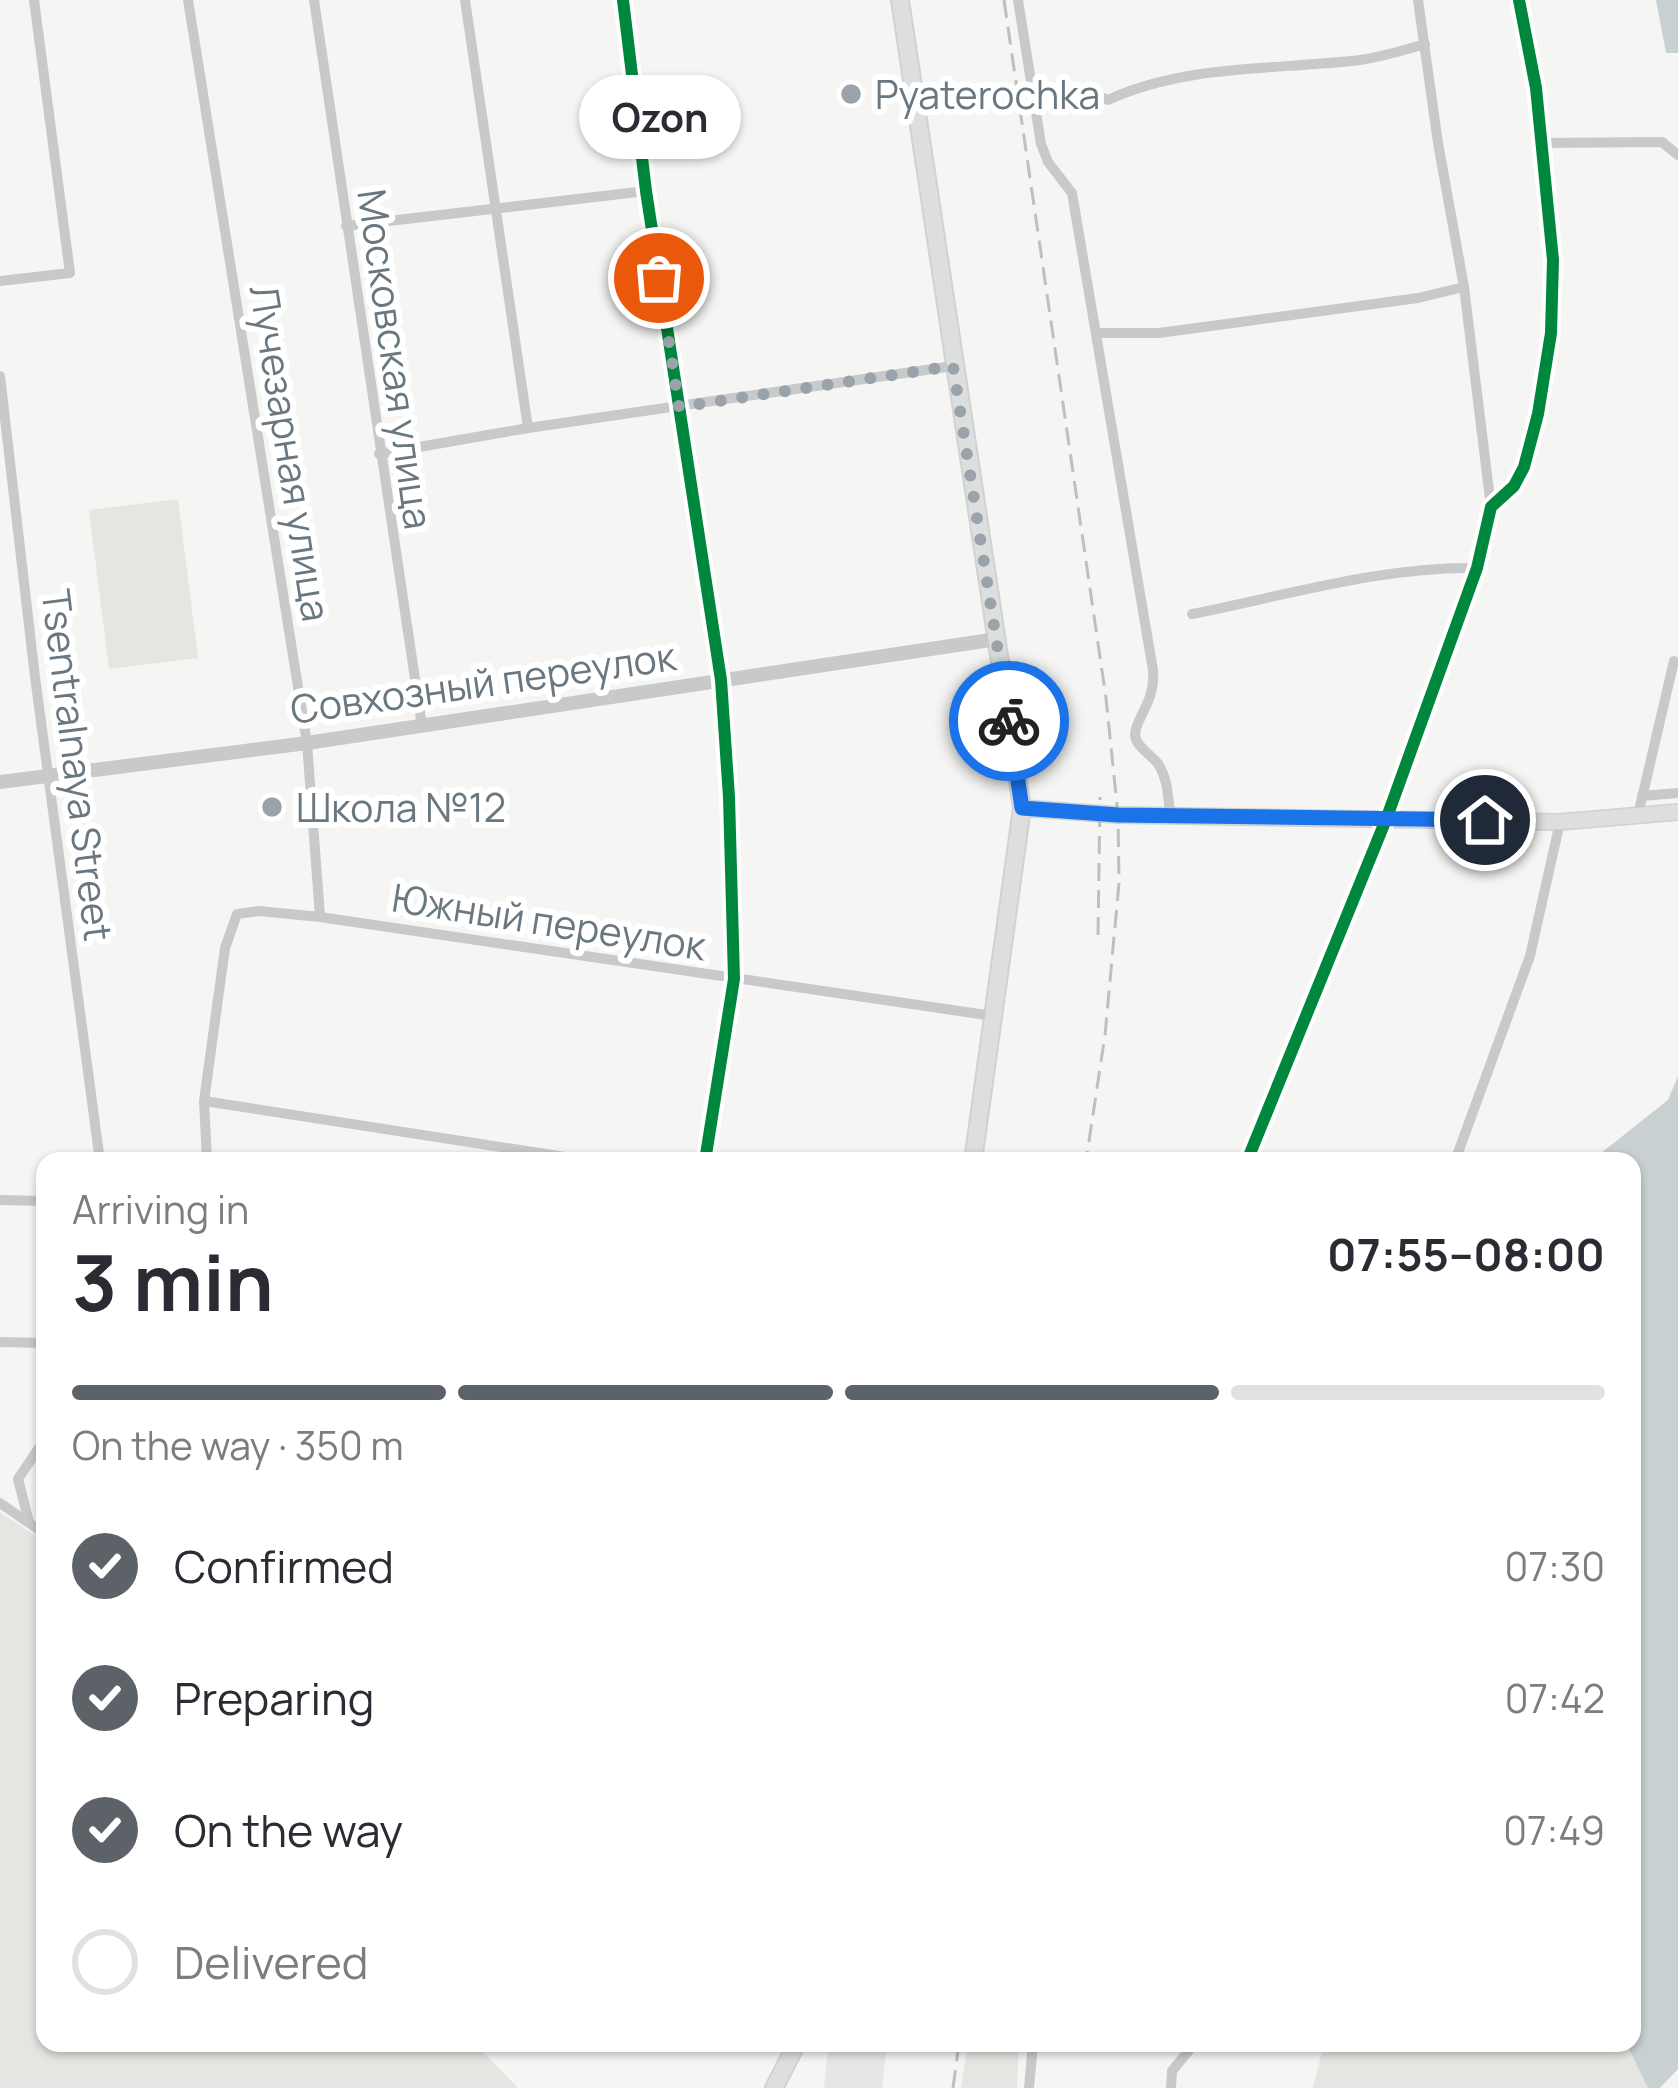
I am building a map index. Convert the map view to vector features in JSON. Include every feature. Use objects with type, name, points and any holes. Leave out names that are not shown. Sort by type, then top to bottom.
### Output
[{"type":"main road","points":[[900,0],[1022,808],[974,1152]]},
{"type":"main road","points":[[1022,808],[1118,815],[1560,823],[1678,812]]},
{"type":"main road","points":[[774,2088],[792,2052]]},
{"type":"street","points":[[0,280],[70,273],[34,0]]},
{"type":"street","name":"Лучезарная улица","points":[[188,0],[307,743],[320,917]]},
{"type":"street","name":"Московская улица","points":[[314,0],[422,726]]},
{"type":"street","points":[[465,0],[528,428]]},
{"type":"street","points":[[623,0],[646,191],[722,680],[734,979],[706,1152]]},
{"type":"street","points":[[1018,0],[1041,144],[1048,162],[1072,193],[1153,670],[1151,702],[1135,731],[1136,743],[1168,784],[1170,813]]},
{"type":"street","points":[[1251,1152],[1388,817],[1477,568],[1491,507],[1464,286],[1418,0]]},
{"type":"street","points":[[1491,507],[1514,486],[1525,467],[1551,333],[1553,260],[1537,88],[1519,0]]},
{"type":"street","points":[[1089,92],[1108,100],[1130,90],[1223,71],[1365,59],[1425,44]]},
{"type":"street","points":[[1540,142],[1662,142],[1678,155]]},
{"type":"street","points":[[346,226],[646,191]]},
{"type":"street","points":[[1096,333],[1159,333],[1418,298],[1464,286]]},
{"type":"street","points":[[379,454],[953,366]]},
{"type":"street","name":"Tsentralnaya Street","points":[[0,376],[99,1152]]},
{"type":"street","points":[[1192,614],[1357,581],[1477,568]]},
{"type":"street","name":"Совхозный переулок","points":[[0,782],[307,743],[998,639]]},
{"type":"street","points":[[1638,815],[1674,661]]},
{"type":"street","points":[[1642,796],[1678,793]]},
{"type":"street","points":[[1458,1152],[1530,956],[1560,823]]},
{"type":"street","name":"Южный переулок","points":[[204,1100],[225,948],[237,914],[320,917],[993,1016]]},
{"type":"street","points":[[207,1152],[204,1100],[534,1152]]},
{"type":"street","points":[[0,1200],[36,1201]]},
{"type":"street","points":[[0,1342],[36,1342]]},
{"type":"street","points":[[29,1522],[18,1479],[36,1452]]},
{"type":"street","points":[[0,1503],[36,1527]]},
{"type":"street","points":[[1029,2088],[1032,2052]]},
{"type":"street","points":[[1171,2088],[1172,2072],[1188,2052]]},
{"type":"shaded area","points":[[1656,0],[1678,0],[1678,53],[1666,53]]},
{"type":"shaded area","points":[[178,499],[198,658],[109,669],[89,510]]},
{"type":"shaded area","points":[[1678,1076],[1678,2069],[1660,2088],[1648,2088],[1630,2052],[1641,2052],[1641,1152],[1602,1152],[1668,1100]]},
{"type":"shaded area","points":[[0,1512],[36,1536],[36,2052],[483,2052],[518,2088],[0,2088]]},
{"type":"shaded area","points":[[828,2052],[886,2052],[882,2088],[824,2088]]},
{"type":"shaded area","points":[[967,2052],[1019,2052],[1017,2088],[961,2088]]},
{"type":"shaded area","points":[[1322,2052],[1630,2052],[1648,2088],[1313,2088]]},
{"type":"railway","points":[[1004,0],[1106,698],[1118,815],[1119,883],[1105,1035],[1087,1152]]},
{"type":"railway","points":[[1098,935],[1100,797]]},
{"type":"railway","points":[[953,2088],[958,2052]]},
{"type":"cycle path","points":[[623,0],[646,191],[721,680],[734,979],[706,1152]]},
{"type":"cycle path","points":[[1251,1152],[1387,817],[1477,568],[1491,507],[1514,486],[1524,467],[1538,414],[1551,333],[1553,260],[1536,88],[1519,0]]},
{"type":"way so far","points":[[659,278],[679,407],[953,366],[1009,721]]},
{"type":"place","name":"Pyaterochka","points":[[851,94]]},
{"type":"place","name":"Ozon","points":[[659,278]]},
{"type":"place","name":"Школа №12","points":[[272,807]]},
{"type":"route","points":[[1009,721],[1022,808],[1118,815],[1485,820]]}]
